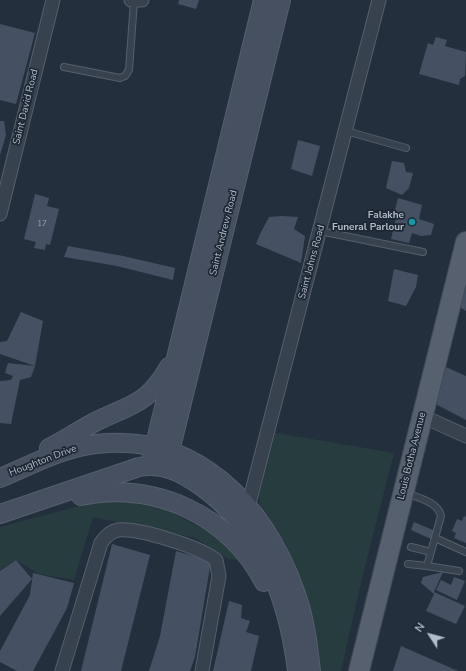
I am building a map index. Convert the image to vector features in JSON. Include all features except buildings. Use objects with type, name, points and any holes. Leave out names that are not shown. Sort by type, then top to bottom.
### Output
[{"type":"main road","name":"Saint Andrew Road","points":[[160,457],[181,334],[263,0]]},
{"type":"main road","name":"Saint Andrew Road","points":[[160,457],[281,0]]},
{"type":"main road","name":"Louis Botha Avenue","points":[[359,671],[466,242]]},
{"type":"main road","points":[[0,473],[42,452],[91,424],[129,408],[140,401],[155,387],[164,375],[172,359],[181,334]]},
{"type":"main road","name":"Houghton Drive","points":[[0,478],[54,455],[85,446],[118,443],[160,457],[212,494],[262,525],[282,559],[296,594],[306,632],[311,671]]},
{"type":"main road","points":[[0,516],[129,470],[160,457]]},
{"type":"main road","points":[[0,516],[72,498],[108,492],[141,493],[169,500],[205,518],[232,538],[244,552],[263,580],[283,626],[292,639]]},
{"type":"main road","name":"Houghton Drive","points":[[244,514],[275,581],[287,613],[297,671]]},
{"type":"street","name":"Saint David Road","points":[[0,214],[53,0]]},
{"type":"street","name":"Saint Johns Road","points":[[244,514],[320,231],[379,0]]},
{"type":"street","points":[[422,416],[466,436]]},
{"type":"street","points":[[62,671],[101,543],[107,535],[119,530],[144,533],[203,550],[216,560],[219,576],[202,671]]},
{"type":"lane","points":[[64,67],[120,78],[125,76],[129,70],[136,0]]},
{"type":"lane","points":[[346,131],[406,148]]},
{"type":"lane","points":[[320,231],[423,252]]},
{"type":"lane","points":[[403,492],[436,506],[440,510],[441,516],[436,538],[427,566]]},
{"type":"lane","points":[[436,538],[466,552]]},
{"type":"lane","points":[[411,547],[431,552]]},
{"type":"lane","points":[[408,564],[458,571]]},
{"type":"green space","points":[[271,432],[394,453],[363,574],[341,671],[314,671],[301,589],[295,566],[284,541],[270,527],[260,507],[259,497]]},
{"type":"green space","points":[[98,501],[153,503],[215,535],[239,560],[229,559],[195,538],[93,517],[74,580],[39,574],[16,560],[0,570],[0,527]]},
{"type":"place","name":"Falakhe Funeral Parlour","points":[[412,222]]}]
